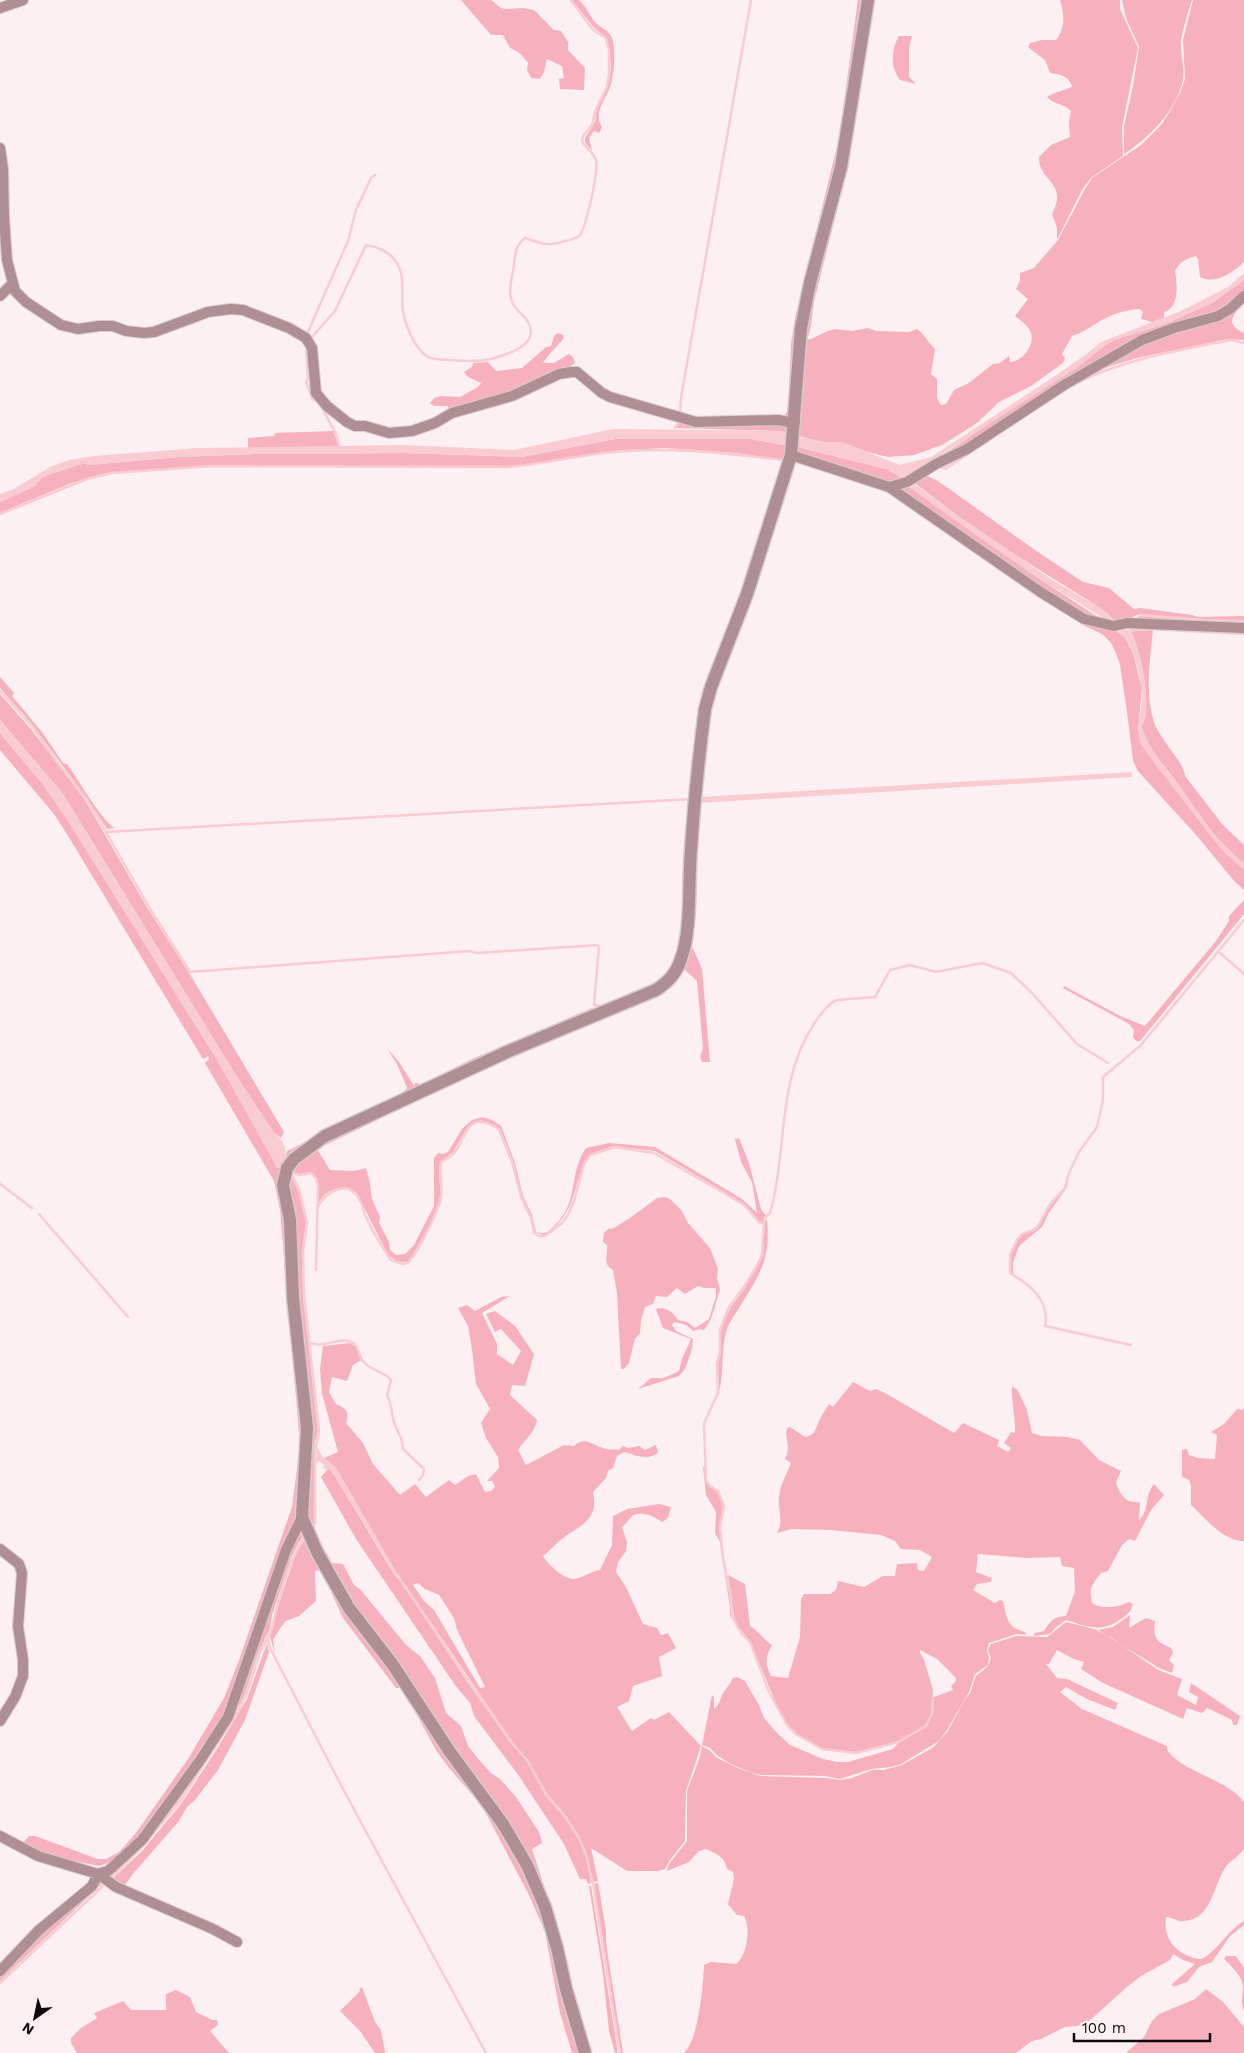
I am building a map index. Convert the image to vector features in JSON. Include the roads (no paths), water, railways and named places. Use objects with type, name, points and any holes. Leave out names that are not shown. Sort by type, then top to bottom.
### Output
[{"type":"street","points":[[0,8],[23,0]]},
{"type":"street","points":[[0,1971],[39,1930],[92,1886],[98,1874],[108,1871],[142,1840],[201,1759],[228,1717],[286,1550],[302,1517],[307,1428],[293,1297],[290,1220],[283,1185],[287,1168],[308,1147],[325,1136],[509,1051],[656,990],[668,982],[676,972],[682,957],[686,931],[691,849],[705,709],[710,687],[747,594],[791,454],[795,423],[801,328],[814,265],[840,168],[868,0]]},
{"type":"street","points":[[0,148],[4,169],[2,216],[7,260],[15,291],[26,302],[61,325],[70,328],[113,326],[144,333],[154,332],[208,312],[231,308],[243,310],[299,333],[310,343],[316,393],[327,406],[346,422],[378,431],[399,433],[412,431],[435,423],[452,413],[512,396],[559,374],[571,372],[577,372],[602,394],[696,422],[778,420],[795,423]]},
{"type":"street","points":[[0,296],[13,283]]},
{"type":"street","points":[[889,487],[907,482],[936,464],[966,449],[1064,385],[1142,340],[1174,328],[1218,316],[1230,309],[1244,296]]},
{"type":"street","points":[[791,454],[889,487],[1042,593],[1084,619],[1114,626],[1127,623],[1244,628]]},
{"type":"street","points":[[302,1517],[317,1552],[349,1608],[393,1665],[450,1752],[503,1824],[526,1865],[544,1907],[557,1948],[566,1989],[585,2053]]},
{"type":"street","points":[[0,1549],[19,1564],[22,1573],[18,1626],[23,1660],[23,1676],[15,1697],[0,1721]]},
{"type":"street","points":[[0,1836],[38,1856],[98,1874],[116,1887],[214,1929],[237,1942]]},
{"type":"waterway","points":[[375,175],[371,178],[356,210],[348,241],[307,334],[311,338],[335,311],[366,245],[381,249],[396,261],[401,274],[402,303],[406,324],[415,343],[426,356],[438,359],[480,361],[506,354],[522,346],[531,335],[526,319],[513,305],[510,294],[516,250],[525,238],[550,244],[578,237],[583,230],[596,175],[596,160],[582,142],[583,136],[592,125],[596,109],[607,87],[609,50],[606,38],[593,30],[571,0]]},
{"type":"waterway","points":[[680,413],[681,398],[751,0]]},
{"type":"waterway","points":[[1079,382],[1115,367],[1154,356],[1231,340],[1244,343]]},
{"type":"waterway","points":[[306,346],[308,379],[306,382],[313,400],[317,400]]},
{"type":"waterway","points":[[321,406],[336,434],[339,447]]},
{"type":"waterway","points":[[675,428],[678,422]]},
{"type":"waterway","points":[[977,448],[987,442]]},
{"type":"waterway","points":[[0,514],[87,479],[112,473],[213,466],[508,467],[601,453],[635,450],[699,452],[785,460]]},
{"type":"waterway","points":[[939,466],[945,469],[968,454]]},
{"type":"waterway","points":[[1140,615],[1244,621]]},
{"type":"waterway","points":[[1129,632],[1132,630],[1149,629],[1244,634]]},
{"type":"waterway","points":[[0,691],[32,726],[59,765],[86,798],[106,832],[692,799]]},
{"type":"waterway","points":[[106,832],[150,909],[190,972],[469,951],[478,953],[597,945],[599,946],[594,1005],[601,1006]]},
{"type":"waterway","points":[[1131,1345],[1045,1326],[1044,1308],[1037,1294],[1010,1273],[1010,1255],[1017,1240],[1022,1234],[1034,1230],[1038,1226],[1050,1204],[1065,1188],[1069,1173],[1079,1152],[1097,1127],[1103,1100],[1103,1077],[1141,1045],[1244,920]]},
{"type":"waterway","points":[[1219,952],[1244,974]]},
{"type":"waterway","points":[[933,1698],[932,1714],[926,1726],[898,1742],[856,1753],[822,1749],[796,1734],[787,1725],[769,1692],[750,1642],[741,1633],[732,1616],[720,1527],[724,1506],[718,1491],[706,1481],[704,1424],[718,1392],[717,1363],[720,1353],[720,1330],[729,1307],[744,1287],[762,1254],[764,1223],[765,1218],[770,1213],[776,1189],[784,1116],[794,1069],[802,1046],[814,1024],[830,1004],[837,1000],[875,997],[890,970],[910,965],[936,972],[982,963],[1011,973],[1032,993],[1077,1044],[1108,1063]]},
{"type":"waterway","points":[[318,1207],[325,1197],[336,1190],[348,1189],[353,1192],[359,1199],[380,1244],[391,1260],[403,1264],[407,1263],[422,1242],[439,1203],[441,1197],[441,1162],[457,1150],[468,1129],[472,1124],[478,1122],[487,1123],[499,1129],[513,1165],[521,1197],[531,1218],[534,1233],[539,1236],[545,1236],[562,1223],[569,1213],[584,1164],[590,1155],[615,1147],[654,1153],[743,1204],[760,1223],[764,1223]]},
{"type":"waterway","points":[[291,1173],[299,1189],[307,1223],[303,1252],[304,1295],[319,1432],[316,1447]]},
{"type":"waterway","points":[[291,1173],[300,1175],[311,1173],[316,1178],[318,1186],[316,1270]]},
{"type":"waterway","points":[[0,1184],[32,1208]]},
{"type":"waterway","points":[[39,1214],[128,1317]]},
{"type":"waterway","points":[[310,1343],[321,1344],[344,1340],[352,1342],[365,1363],[391,1380],[387,1395],[393,1419],[401,1438],[403,1449],[424,1469],[423,1475],[419,1480]]},
{"type":"waterway","points":[[313,1529],[315,1522],[315,1461]]},
{"type":"waterway","points":[[110,1879],[140,1849],[179,1803],[239,1710],[260,1652],[272,1628],[289,1568],[305,1537]]},
{"type":"waterway","points":[[391,1566],[465,1676],[513,1744],[527,1760],[547,1796],[565,1816],[579,1838],[586,1855],[593,1884],[620,2053]]},
{"type":"waterway","points":[[268,1639],[270,1648],[343,1789],[486,2053]]},
{"type":"waterway","points":[[0,1983],[106,1883]]}]
